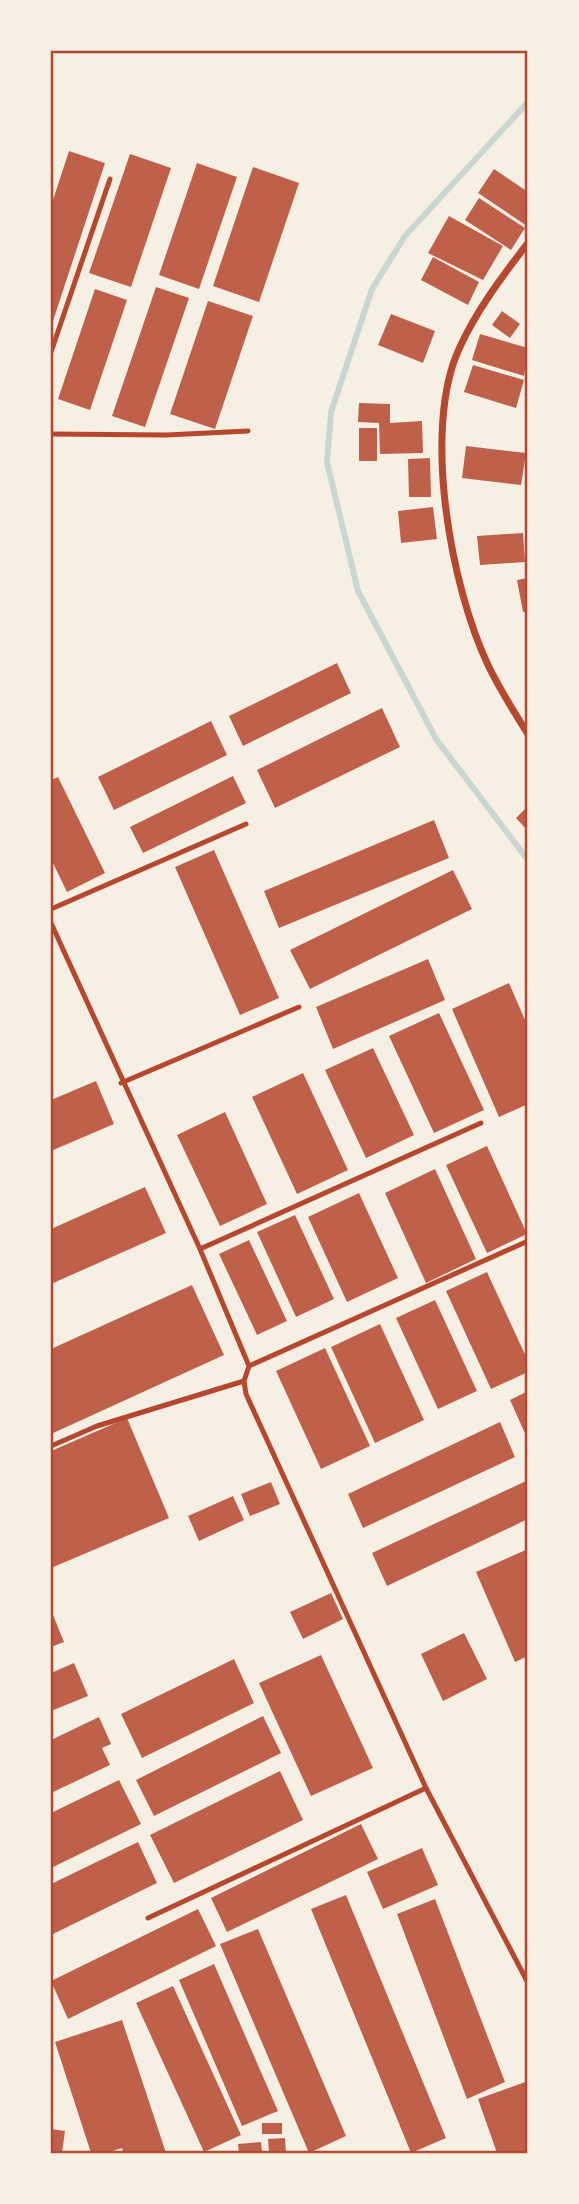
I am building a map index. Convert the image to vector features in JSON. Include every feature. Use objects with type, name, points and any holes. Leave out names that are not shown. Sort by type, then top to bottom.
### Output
[{"type":"street","points":[[528,243],[509,267],[458,350],[447,390],[439,452],[447,514],[463,591],[487,664],[528,734]]},
{"type":"lane","points":[[51,352],[110,179]]},
{"type":"lane","points":[[51,434],[167,435],[247,431]]},
{"type":"lane","points":[[51,909],[246,824]]},
{"type":"lane","points":[[51,923],[121,1083],[200,1249],[249,1366],[244,1381],[246,1394],[426,1788],[528,1983]]},
{"type":"lane","points":[[121,1083],[299,1007]]},
{"type":"lane","points":[[200,1249],[481,1123]]},
{"type":"lane","points":[[249,1366],[528,1241]]},
{"type":"lane","points":[[51,1446],[97,1426],[244,1381]]},
{"type":"lane","points":[[148,1917],[426,1788]]},
{"type":"building","points":[[69,151],[105,163],[51,327],[51,206]]},
{"type":"building","points":[[130,154],[171,168],[131,287],[89,273]]},
{"type":"building","points":[[197,163],[237,177],[199,289],[159,275]]},
{"type":"building","points":[[253,167],[299,183],[259,302],[213,286]]},
{"type":"building","points":[[494,169],[528,192],[527,226],[478,193]]},
{"type":"building","points":[[479,198],[525,228],[511,250],[465,220]]},
{"type":"building","points":[[449,216],[503,246],[483,280],[428,253]]},
{"type":"building","points":[[433,257],[479,282],[468,305],[421,280]]},
{"type":"building","points":[[156,287],[189,298],[145,427],[112,416]]},
{"type":"building","points":[[95,289],[127,300],[90,410],[58,399]]},
{"type":"building","points":[[208,301],[253,316],[215,429],[170,414]]},
{"type":"building","points":[[502,311],[520,324],[510,338],[492,325]]},
{"type":"building","points":[[391,314],[435,331],[423,363],[378,345]]},
{"type":"building","points":[[480,334],[528,348],[524,376],[472,360]]},
{"type":"building","points":[[473,365],[524,380],[516,408],[464,392]]},
{"type":"building","points":[[359,403],[390,404],[390,423],[422,421],[423,453],[380,454],[379,423],[358,422]]},
{"type":"building","points":[[359,428],[377,428],[377,461],[359,461]]},
{"type":"building","points":[[466,446],[526,453],[521,485],[462,478]]},
{"type":"building","points":[[430,458],[431,497],[409,497],[408,459]]},
{"type":"building","points":[[433,507],[437,539],[401,543],[398,511]]},
{"type":"building","points":[[523,533],[525,562],[480,565],[477,536]]},
{"type":"building","points":[[528,578],[528,611],[523,612],[517,580]]},
{"type":"building","points":[[337,663],[351,693],[243,746],[229,716]]},
{"type":"building","points":[[382,708],[400,747],[275,808],[257,770]]},
{"type":"building","points":[[211,721],[227,755],[114,810],[98,777]]},
{"type":"building","points":[[233,776],[246,803],[143,853],[130,827]]},
{"type":"building","points":[[58,777],[105,873],[67,892],[51,859],[51,780]]},
{"type":"building","points":[[528,806],[528,831],[516,818]]},
{"type":"building","points":[[434,820],[449,858],[279,928],[264,891]]},
{"type":"building","points":[[214,850],[279,998],[240,1015],[175,867]]},
{"type":"building","points":[[453,870],[472,909],[310,989],[290,950]]},
{"type":"building","points":[[428,959],[445,1000],[333,1049],[316,1007]]},
{"type":"building","points":[[509,983],[528,1027],[528,1104],[499,1117],[452,1009]]},
{"type":"building","points":[[439,1013],[484,1110],[434,1133],[389,1036]]},
{"type":"building","points":[[373,1048],[414,1135],[366,1158],[325,1070]]},
{"type":"building","points":[[303,1073],[348,1170],[297,1194],[252,1097]]},
{"type":"building","points":[[96,1081],[114,1124],[51,1151],[51,1100]]},
{"type":"building","points":[[225,1112],[267,1204],[220,1226],[177,1135]]},
{"type":"building","points":[[487,1146],[527,1234],[487,1253],[446,1165]]},
{"type":"building","points":[[435,1169],[476,1259],[426,1283],[385,1193]]},
{"type":"building","points":[[145,1187],[166,1233],[51,1284],[51,1229]]},
{"type":"building","points":[[359,1193],[398,1278],[347,1302],[308,1217]]},
{"type":"building","points":[[295,1215],[334,1299],[296,1317],[257,1232]]},
{"type":"building","points":[[249,1240],[287,1321],[257,1335],[219,1254]]},
{"type":"building","points":[[487,1272],[528,1361],[528,1372],[491,1389],[446,1291]]},
{"type":"building","points":[[192,1285],[224,1355],[51,1434],[51,1349]]},
{"type":"building","points":[[435,1300],[477,1391],[438,1409],[396,1318]]},
{"type":"building","points":[[380,1324],[424,1420],[375,1443],[331,1347]]},
{"type":"building","points":[[325,1348],[370,1446],[321,1469],[276,1371]]},
{"type":"building","points":[[528,1391],[528,1440],[510,1400]]},
{"type":"building","points":[[127,1418],[169,1518],[51,1568],[51,1451]]},
{"type":"building","points":[[500,1422],[515,1457],[363,1528],[348,1494]]},
{"type":"building","points":[[526,1481],[528,1519],[387,1586],[372,1553]]},
{"type":"building","points":[[271,1482],[280,1504],[250,1516],[241,1494]]},
{"type":"building","points":[[233,1496],[244,1520],[199,1541],[188,1516]]},
{"type":"building","points":[[528,1549],[528,1656],[515,1662],[476,1572]]},
{"type":"building","points":[[331,1593],[343,1619],[303,1639],[290,1612]]},
{"type":"building","points":[[51,1610],[64,1642],[51,1647]]},
{"type":"building","points":[[464,1633],[487,1679],[443,1701],[421,1654]]},
{"type":"building","points":[[321,1655],[373,1768],[311,1796],[259,1683]]},
{"type":"building","points":[[234,1659],[254,1703],[142,1758],[121,1714]]},
{"type":"building","points":[[74,1663],[88,1696],[51,1711],[51,1673]]},
{"type":"building","points":[[263,1716],[281,1753],[154,1816],[136,1780]]},
{"type":"building","points":[[99,1717],[111,1744],[102,1748],[110,1765],[51,1793],[51,1740]]},
{"type":"building","points":[[280,1771],[303,1820],[174,1883],[150,1835]]},
{"type":"building","points":[[119,1780],[141,1824],[51,1868],[51,1813]]},
{"type":"building","points":[[361,1824],[378,1859],[227,1932],[211,1898]]},
{"type":"building","points":[[138,1842],[157,1883],[51,1935],[51,1884]]},
{"type":"building","points":[[422,1848],[438,1885],[383,1909],[367,1872]]},
{"type":"building","points":[[346,1895],[446,2138],[411,2153],[311,1909]]},
{"type":"building","points":[[435,1899],[505,2082],[467,2099],[397,1914]]},
{"type":"building","points":[[198,1909],[216,1946],[68,2019],[51,1981]]},
{"type":"building","points":[[258,1929],[346,2136],[309,2153],[220,1944]]},
{"type":"building","points":[[214,1964],[278,2111],[242,2126],[179,1980]]},
{"type":"building","points":[[173,1986],[241,2135],[204,2152],[136,2003]]},
{"type":"building","points":[[122,2020],[166,2153],[124,2153],[122,2148],[106,2153],[91,2153],[55,2042]]},
{"type":"building","points":[[528,2081],[528,2153],[497,2153],[478,2099]]},
{"type":"building","points":[[262,2123],[282,2123],[282,2134],[262,2134]]},
{"type":"building","points":[[51,2129],[65,2131],[62,2153],[51,2152]]},
{"type":"building","points":[[285,2138],[286,2153],[269,2153],[268,2139]]},
{"type":"building","points":[[261,2142],[262,2151],[239,2153],[238,2144]]},
{"type":"waterway","points":[[528,102],[405,236],[372,289],[331,412],[327,462],[358,591],[436,739],[528,860]]}]
